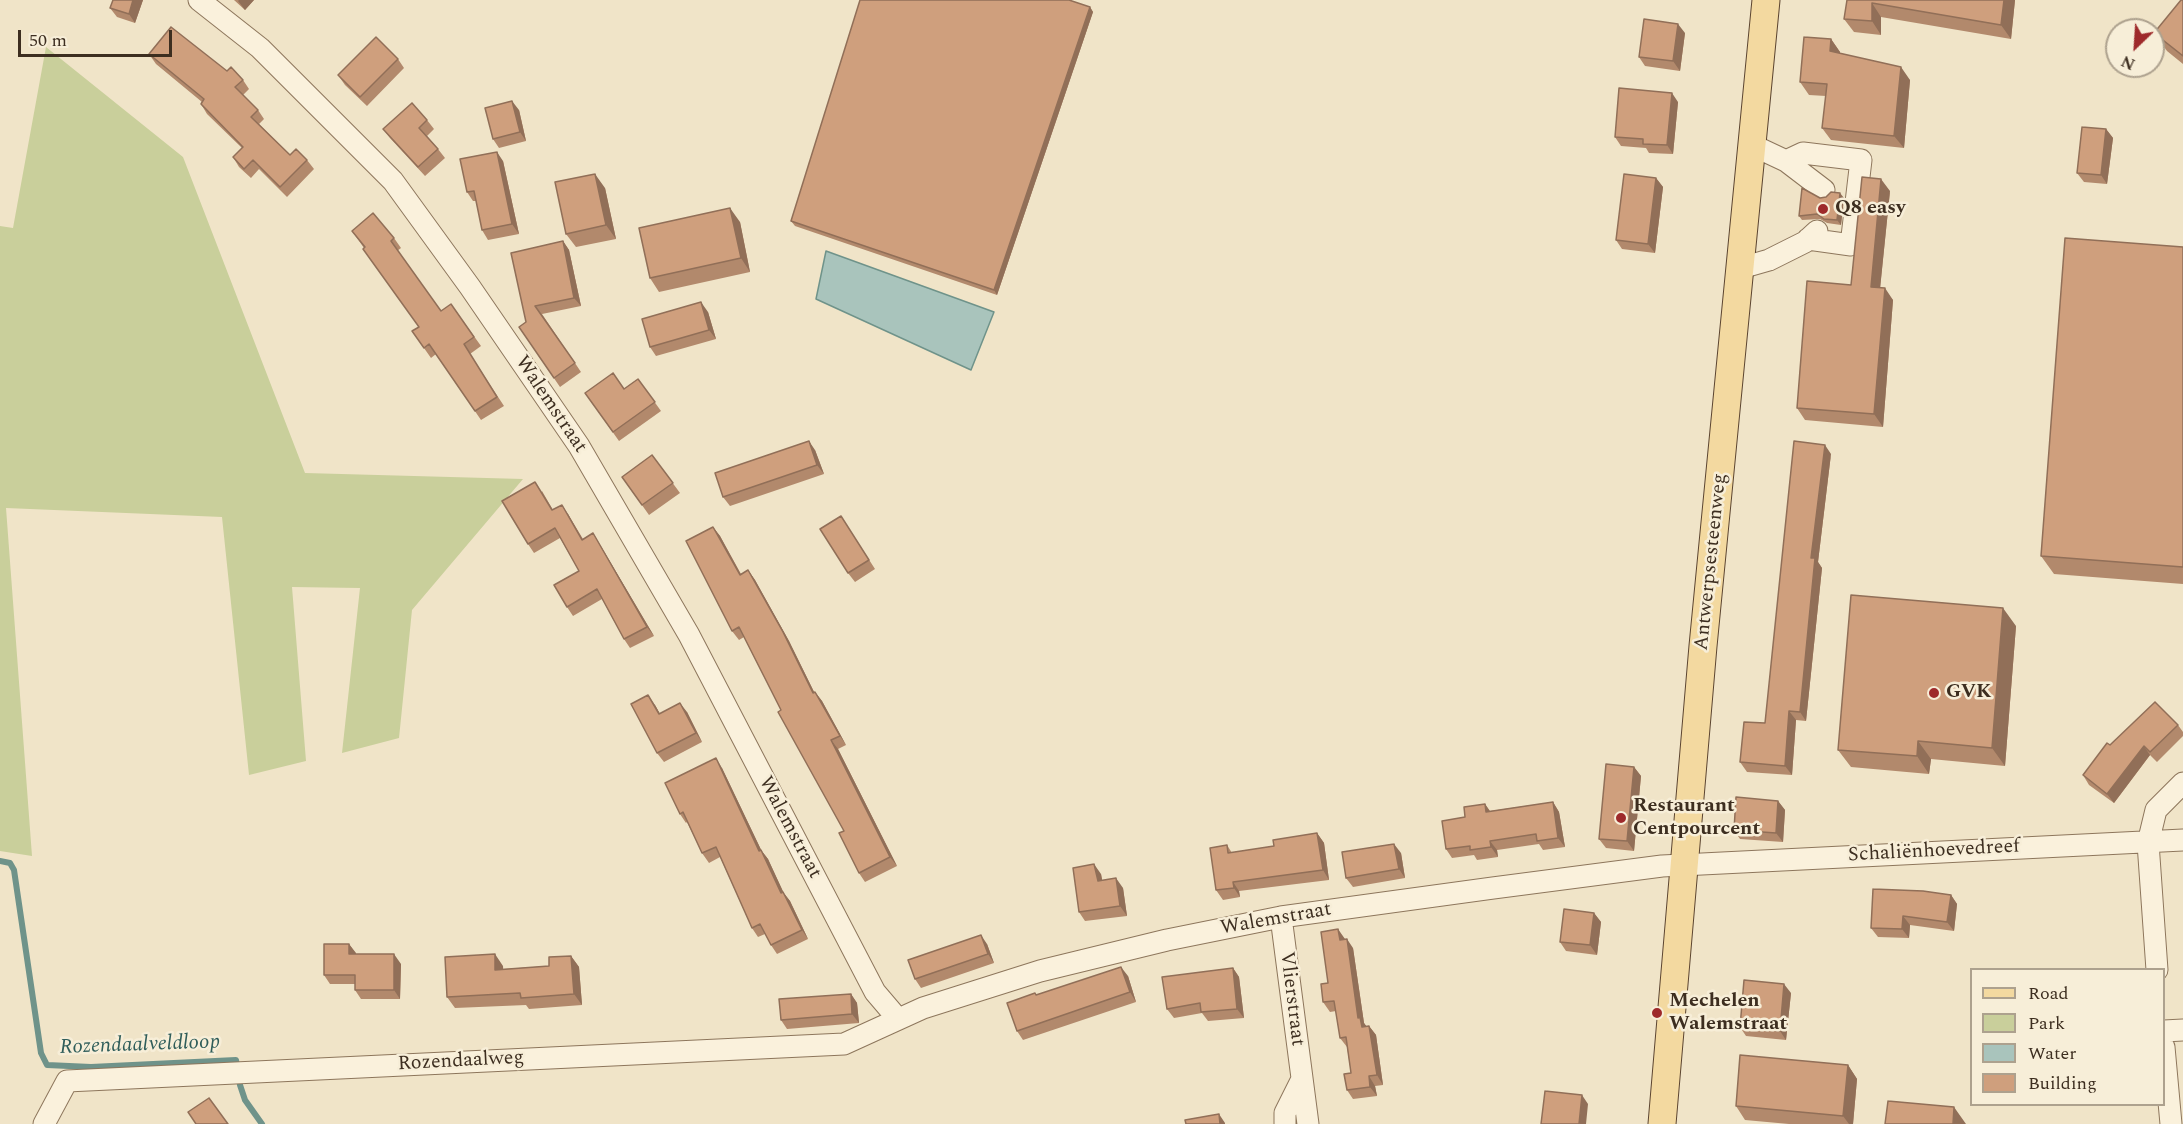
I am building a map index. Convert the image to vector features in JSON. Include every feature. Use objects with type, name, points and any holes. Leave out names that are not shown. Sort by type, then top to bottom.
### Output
[{"type":"main road","name":"Antwerpsesteenweg","points":[[1662,1124],[1704,635],[1767,0]]},
{"type":"street","name":"Walemstraat","points":[[200,0],[260,48],[393,181],[470,287],[579,446],[689,635],[874,992],[898,1019],[923,1008],[1040,971],[1167,940],[1281,917],[1685,865]]},
{"type":"street","points":[[1752,145],[1786,161],[1824,190]]},
{"type":"street","points":[[1741,268],[1769,260],[1814,234],[1851,245],[1861,160],[1803,153],[1786,161]]},
{"type":"street","points":[[2157,968],[2148,843],[2156,810],[2183,783]]},
{"type":"street","name":"Schaliënhoevedreef","points":[[1685,865],[2183,840]]},
{"type":"street","name":"Vlierstraat","points":[[1281,917],[1308,1124]]},
{"type":"street","name":"Rozendaalweg","points":[[44,1124],[67,1081],[844,1044],[898,1019]]},
{"type":"street","points":[[2165,1031],[2183,1030]]},
{"type":"street","points":[[2165,1066],[2171,1124]]},
{"type":"street","points":[[1285,1124],[1286,1113],[1301,1081]]},
{"type":"green space","points":[[46,47],[183,157],[305,473],[523,479],[412,610],[399,738],[342,753],[360,588],[292,587],[306,761],[249,775],[222,517],[6,508],[32,856],[0,851],[0,226],[13,228]]},
{"type":"water","points":[[826,251],[994,312],[971,370],[816,299]]},
{"type":"building","points":[[113,0],[133,0],[129,14],[110,8]]},
{"type":"building","points":[[860,0],[1069,0],[1090,7],[994,290],[791,221]]},
{"type":"building","points":[[1847,0],[2004,0],[2001,25],[1872,3],[1872,21],[1844,19]]},
{"type":"building","points":[[2183,0],[2183,56],[2165,42],[2165,20]]},
{"type":"building","points":[[1644,19],[1678,24],[1673,61],[1639,57]]},
{"type":"building","points":[[171,27],[227,71],[231,67],[243,80],[235,87],[258,110],[251,117],[290,155],[296,149],[307,160],[280,187],[253,160],[244,169],[233,157],[243,147],[201,104],[204,99],[149,54]]},
{"type":"building","points":[[376,37],[398,59],[360,97],[338,75]]},
{"type":"building","points":[[1804,37],[1831,39],[1830,51],[1901,67],[1894,136],[1822,128],[1827,84],[1800,82]]},
{"type":"building","points":[[1619,88],[1672,93],[1667,145],[1643,144],[1643,139],[1615,137]]},
{"type":"building","points":[[512,101],[520,132],[493,139],[485,108]]},
{"type":"building","points":[[412,103],[427,120],[419,128],[438,149],[418,167],[383,129]]},
{"type":"building","points":[[2082,127],[2106,129],[2101,175],[2077,173]]},
{"type":"building","points":[[497,152],[512,224],[482,230],[474,191],[467,192],[460,159]]},
{"type":"building","points":[[595,174],[606,225],[566,234],[555,182]]},
{"type":"building","points":[[1624,174],[1656,178],[1648,244],[1616,240]]},
{"type":"building","points":[[1862,177],[1881,179],[1871,287],[1885,288],[1874,414],[1797,408],[1807,281],[1851,285]]},
{"type":"building","name":"Q8 easy","points":[[1802,188],[1820,198],[1826,197],[1831,192],[1840,193],[1837,220],[1824,219],[1817,214],[1799,216]]},
{"type":"building","points":[[730,208],[741,258],[650,278],[639,228]]},
{"type":"building","points":[[373,213],[394,238],[391,241],[441,311],[451,304],[474,337],[464,344],[497,397],[475,411],[429,344],[424,348],[412,331],[419,327],[352,231]]},
{"type":"building","points":[[2065,238],[2183,247],[2183,567],[2041,556]]},
{"type":"building","points":[[563,241],[574,298],[535,306],[575,363],[554,378],[519,327],[526,322],[511,253]]},
{"type":"building","points":[[701,302],[709,330],[650,347],[642,319]]},
{"type":"building","points":[[613,373],[624,389],[638,379],[655,402],[613,432],[585,393]]},
{"type":"building","points":[[809,441],[817,465],[723,497],[715,473]]},
{"type":"building","points":[[1794,441],[1825,445],[1811,558],[1815,558],[1800,712],[1789,711],[1785,766],[1740,762],[1744,722],[1765,723]]},
{"type":"building","points":[[652,455],[673,483],[642,505],[622,477]]},
{"type":"building","points":[[535,482],[552,510],[562,505],[582,540],[593,533],[647,627],[624,639],[597,589],[567,607],[554,585],[579,571],[555,528],[528,544],[502,501]]},
{"type":"building","points":[[841,516],[869,560],[848,573],[820,529]]},
{"type":"building","points":[[713,527],[740,575],[748,570],[783,632],[813,693],[815,692],[840,736],[831,740],[890,857],[859,873],[839,833],[844,831],[778,712],[781,710],[739,627],[732,631],[686,541]]},
{"type":"building","name":"GVK","points":[[1851,595],[2003,608],[1992,748],[1918,741],[1917,756],[1838,750]]},
{"type":"building","points":[[648,695],[659,714],[680,703],[696,733],[657,753],[631,704]]},
{"type":"building","points":[[2155,702],[2178,725],[2150,752],[2144,746],[2107,794],[2083,775],[2107,743],[2110,745]]},
{"type":"building","points":[[716,758],[759,851],[761,850],[781,893],[783,892],[802,930],[771,945],[760,924],[752,928],[716,847],[702,853],[683,812],[680,814],[665,783]]},
{"type":"building","points":[[1606,764],[1634,767],[1627,841],[1599,839]]},
{"type":"building","points":[[1736,797],[1778,801],[1776,833],[1734,830]]},
{"type":"building","points":[[1553,802],[1558,838],[1537,841],[1536,834],[1490,841],[1491,847],[1470,850],[1470,846],[1446,849],[1442,821],[1465,817],[1464,807],[1485,804],[1486,812]]},
{"type":"building","points":[[1317,833],[1323,870],[1233,882],[1234,888],[1216,890],[1210,848],[1227,845],[1228,853],[1274,846],[1273,840]]},
{"type":"building","points":[[1394,844],[1399,869],[1346,878],[1342,852]]},
{"type":"building","points":[[1094,864],[1098,881],[1116,878],[1120,906],[1079,912],[1073,868]]},
{"type":"building","points":[[1873,889],[1923,891],[1951,895],[1947,922],[1903,916],[1902,929],[1871,928]]},
{"type":"building","points":[[1564,909],[1594,913],[1590,945],[1560,942]]},
{"type":"building","points":[[1338,929],[1340,940],[1347,939],[1358,1018],[1360,1017],[1362,1027],[1369,1026],[1377,1075],[1369,1076],[1370,1087],[1347,1090],[1344,1074],[1351,1073],[1346,1037],[1340,1038],[1334,1001],[1323,1002],[1321,984],[1328,983],[1321,932]]},
{"type":"building","points":[[981,935],[988,954],[915,979],[908,960]]},
{"type":"building","points":[[324,944],[349,944],[349,954],[394,954],[394,990],[355,990],[355,975],[324,975]]},
{"type":"building","points":[[495,954],[495,970],[549,966],[549,957],[571,956],[574,994],[521,998],[520,993],[447,997],[445,957]]},
{"type":"building","points":[[1121,967],[1130,992],[1017,1031],[1007,1003]]},
{"type":"building","points":[[1233,968],[1237,1009],[1201,1012],[1200,1003],[1167,1009],[1162,977]]},
{"type":"building","points":[[1744,980],[1784,984],[1780,1031],[1740,1027]]},
{"type":"building","points":[[851,994],[852,1014],[781,1020],[779,999]]},
{"type":"building","points":[[1740,1055],[1848,1065],[1843,1116],[1736,1106]]},
{"type":"building","points":[[1545,1091],[1582,1095],[1579,1124],[1541,1124]]},
{"type":"building","points":[[209,1098],[228,1124],[196,1124],[188,1112]]},
{"type":"building","points":[[1888,1101],[1954,1107],[1953,1124],[1885,1124]]},
{"type":"building","points":[[1219,1114],[1220,1124],[1186,1124],[1185,1120]]},
{"type":"waterway","name":"Rozendaalveldloop","points":[[0,861],[10,863],[14,870],[41,1053],[47,1065],[91,1067],[236,1060],[245,1100],[262,1124]]},
{"type":"place","name":"Q8 easy","points":[[1823,209]]},
{"type":"place","name":"GVK","points":[[1934,693]]},
{"type":"place","name":"Restaurant Centpourcent","points":[[1621,818]]},
{"type":"place","name":"Mechelen Walemstraat","points":[[1657,1013]]}]
